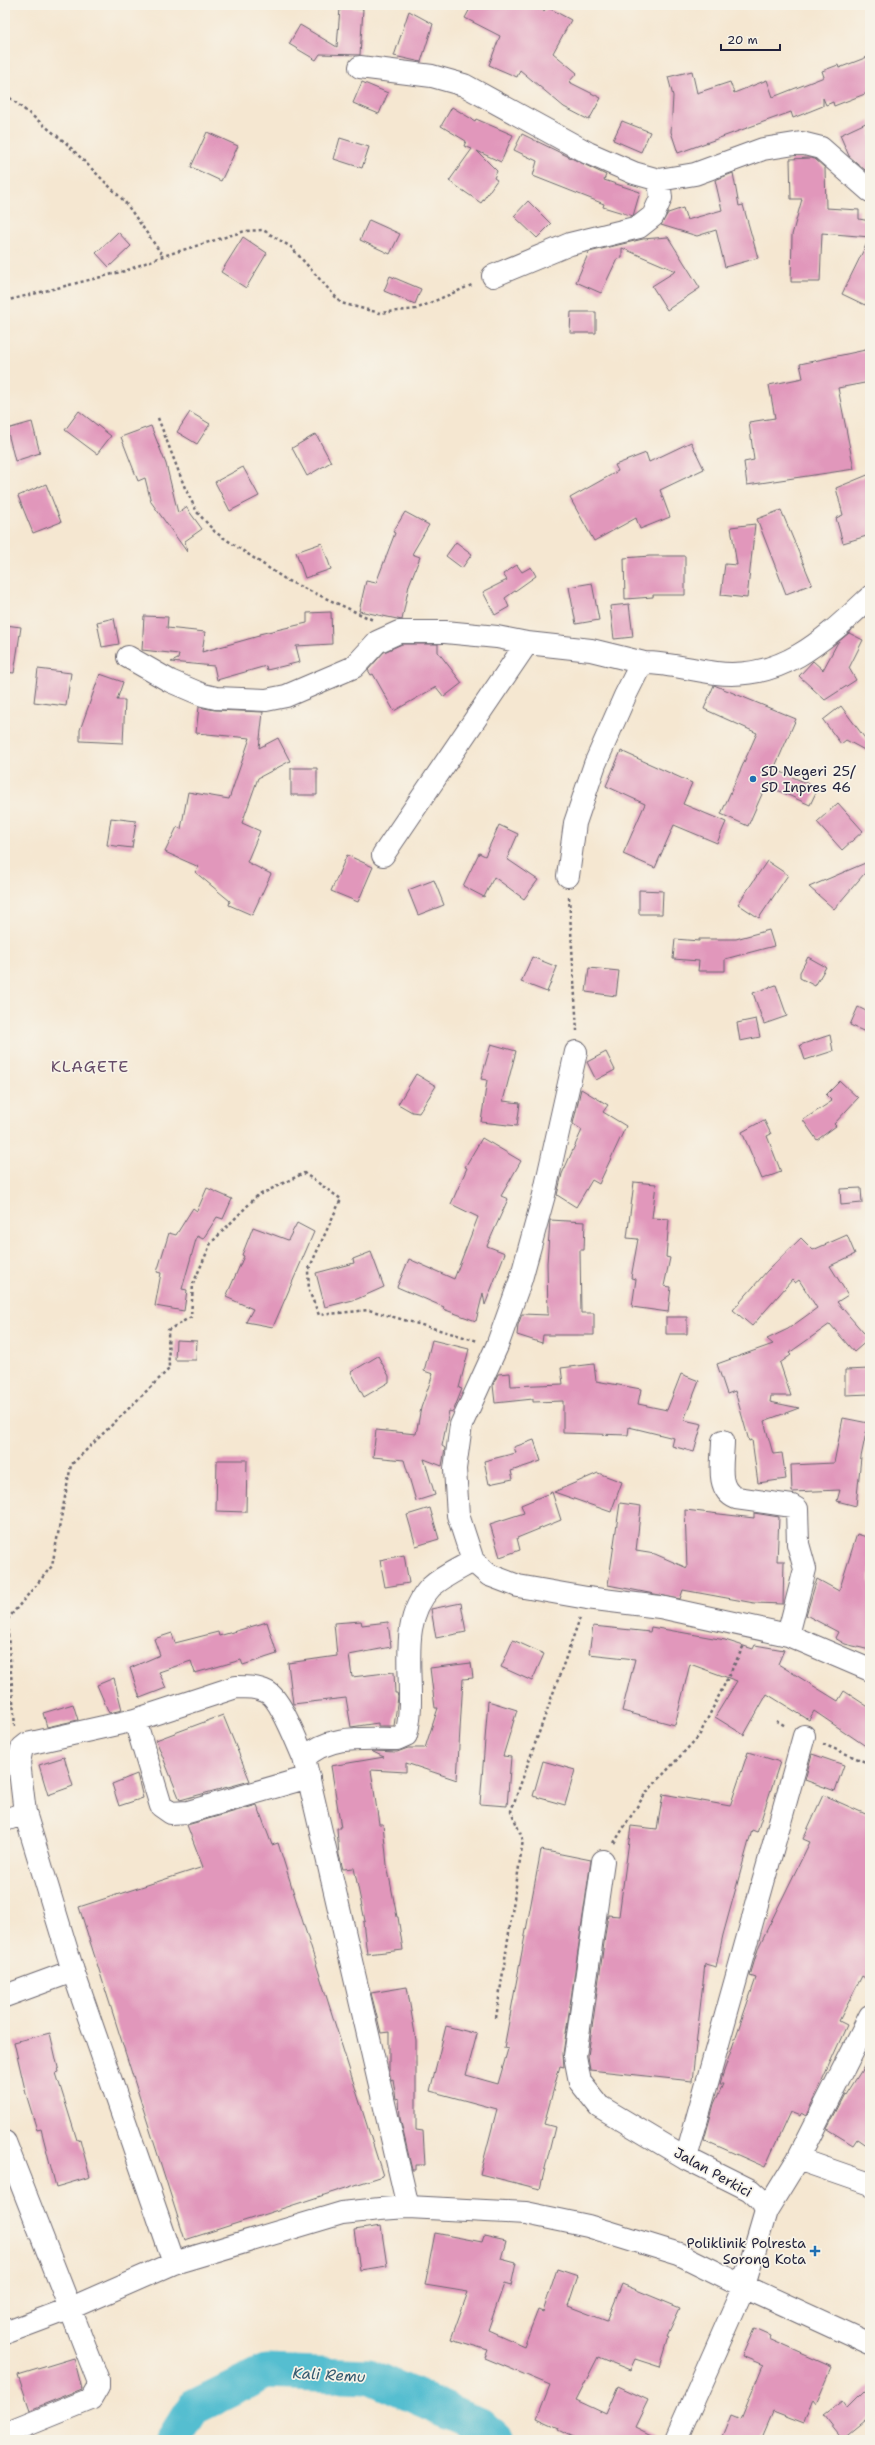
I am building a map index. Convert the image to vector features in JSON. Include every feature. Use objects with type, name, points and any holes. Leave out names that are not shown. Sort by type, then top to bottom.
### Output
[{"type":"street","points":[[360,67],[432,76],[464,85],[588,153],[659,180],[695,174],[763,149],[801,143],[821,148],[870,191]]},
{"type":"street","points":[[493,276],[570,244],[638,227],[653,216],[661,198],[659,180]]},
{"type":"street","points":[[128,657],[170,681],[203,695],[266,700],[286,696],[354,667],[377,642],[399,632],[446,632],[497,637],[527,643],[591,650],[644,663],[717,673],[752,674],[785,664],[818,643],[870,596]]},
{"type":"street","points":[[383,855],[527,643]]},
{"type":"street","points":[[568,876],[575,823],[595,764],[632,683],[644,663]]},
{"type":"street","points":[[576,1052],[544,1195],[521,1279],[497,1346],[461,1425],[455,1468],[458,1515],[473,1561],[489,1575],[518,1586],[586,1598],[660,1607],[788,1635],[870,1670]]},
{"type":"street","points":[[723,1441],[722,1486],[727,1494],[736,1498],[792,1506],[797,1509],[798,1544],[805,1570],[788,1635]]},
{"type":"street","points":[[135,1720],[161,1806],[171,1813],[188,1812],[306,1767],[315,1748],[332,1741],[397,1740],[406,1734],[411,1718],[409,1639],[417,1610],[431,1588],[473,1561]]},
{"type":"street","points":[[174,2263],[73,1971],[15,1817],[19,1762],[22,1748],[27,1744],[135,1720],[236,1687],[253,1687],[269,1693],[278,1703],[306,1767],[408,2207]]},
{"type":"street","points":[[686,2158],[804,1736]]},
{"type":"street","name":"Jalan Perkici","points":[[603,1861],[575,2056],[580,2082],[599,2106],[686,2158],[750,2190],[761,2200],[766,2211]]},
{"type":"street","points":[[5,1996],[73,1971]]},
{"type":"street","points":[[676,2440],[744,2286],[766,2211],[798,2159],[870,2016]]},
{"type":"street","points":[[5,2142],[98,2380],[98,2387],[91,2399],[5,2434]]},
{"type":"street","points":[[798,2159],[870,2184]]},
{"type":"street","points":[[5,2333],[69,2309],[174,2263],[342,2213],[408,2207],[526,2213],[588,2226],[679,2254],[744,2286],[870,2344]]},
{"type":"path","points":[[5,94],[66,143],[125,202],[163,256]]},
{"type":"path","points":[[5,301],[125,271],[163,256],[245,231],[263,230],[291,248],[341,303],[380,313],[416,308],[493,276]]},
{"type":"path","points":[[158,418],[185,488],[197,512],[215,532],[288,581],[399,632]]},
{"type":"path","points":[[568,876],[576,1052]]},
{"type":"path","points":[[22,1748],[14,1726],[8,1620],[52,1566],[71,1465],[169,1370],[168,1330],[191,1317],[193,1284],[211,1242],[256,1196],[304,1173],[341,1199],[308,1271],[309,1291],[319,1315],[369,1310],[497,1346]]},
{"type":"path","points":[[496,2018],[523,1840],[511,1811],[586,1598]]},
{"type":"path","points":[[603,1861],[645,1794],[699,1736],[754,1627]]},
{"type":"building","points":[[472,5],[533,5],[544,11],[547,7],[571,20],[553,53],[577,73],[569,82],[601,98],[589,120],[564,107],[520,70],[517,77],[489,65],[500,36],[465,18]]},
{"type":"building","points":[[340,8],[363,9],[360,55],[320,54],[316,60],[289,44],[300,25],[337,47]]},
{"type":"building","points":[[409,11],[433,24],[421,62],[394,56]]},
{"type":"building","points":[[870,56],[870,92],[834,106],[833,102],[826,105],[823,98],[823,106],[793,118],[791,112],[678,153],[671,132],[673,96],[668,77],[692,71],[697,93],[730,82],[734,93],[767,80],[773,97],[824,77],[822,71],[838,65],[839,68]]},
{"type":"building","points":[[362,82],[388,93],[379,114],[353,103]]},
{"type":"building","points":[[452,107],[475,121],[476,119],[513,135],[501,162],[477,151],[497,171],[494,178],[497,180],[481,203],[449,181],[472,149],[464,146],[466,141],[441,126]]},
{"type":"building","points":[[622,121],[650,132],[641,152],[613,140]]},
{"type":"building","points":[[870,121],[870,168],[865,170],[849,156],[840,135]]},
{"type":"building","points":[[207,132],[238,146],[221,181],[191,167]]},
{"type":"building","points":[[522,134],[606,175],[604,180],[640,192],[633,216],[603,207],[604,204],[533,176],[537,161],[514,150]]},
{"type":"building","points":[[340,138],[369,147],[362,168],[334,159]]},
{"type":"building","points":[[790,159],[815,159],[825,168],[826,208],[859,210],[859,219],[870,221],[870,237],[822,233],[820,282],[791,282],[792,235],[802,199],[791,199]]},
{"type":"building","points":[[733,173],[739,206],[743,205],[758,258],[725,267],[716,230],[697,236],[661,225],[668,213],[683,208],[687,220],[722,210],[715,180]]},
{"type":"building","points":[[528,201],[551,224],[537,238],[514,216]]},
{"type":"building","points":[[369,220],[400,234],[390,254],[360,240]]},
{"type":"building","points":[[118,232],[131,246],[109,267],[96,253]]},
{"type":"building","points":[[243,237],[267,253],[246,288],[221,272]]},
{"type":"building","points":[[668,237],[700,288],[667,310],[652,286],[676,271],[622,248],[622,258],[617,259],[601,293],[576,282],[589,252],[643,239]]},
{"type":"building","points":[[870,237],[870,296],[865,305],[842,294]]},
{"type":"building","points":[[390,276],[421,289],[415,304],[384,291]]},
{"type":"building","points":[[571,312],[596,312],[596,333],[570,333]]},
{"type":"building","points":[[870,349],[870,382],[838,388],[854,469],[747,485],[744,462],[754,460],[749,422],[775,418],[769,385],[803,378],[800,364]]},
{"type":"building","points":[[79,411],[111,436],[97,454],[65,430]]},
{"type":"building","points":[[190,412],[210,424],[197,444],[177,432]]},
{"type":"building","points":[[32,422],[40,453],[15,461],[7,429]]},
{"type":"building","points":[[151,426],[166,464],[178,513],[186,507],[202,529],[185,541],[187,552],[151,502],[145,478],[138,481],[121,437]]},
{"type":"building","points":[[316,434],[331,462],[307,476],[292,448]]},
{"type":"building","points":[[691,442],[704,469],[660,490],[670,517],[640,529],[636,518],[594,541],[570,498],[618,471],[615,465],[646,453],[649,462]]},
{"type":"building","points":[[243,467],[259,496],[230,511],[215,482]]},
{"type":"building","points":[[870,474],[870,535],[843,543],[836,518],[843,515],[836,488]]},
{"type":"building","points":[[46,484],[61,522],[33,533],[18,496]]},
{"type":"building","points":[[781,510],[812,584],[786,594],[757,519]]},
{"type":"building","points":[[405,512],[429,525],[412,554],[420,557],[409,585],[402,620],[359,611],[366,581],[376,583],[395,533],[393,532]]},
{"type":"building","points":[[755,524],[747,598],[721,595],[725,564],[737,565],[731,527]]},
{"type":"building","points":[[456,542],[472,554],[462,568],[446,556]]},
{"type":"building","points":[[322,543],[331,569],[305,578],[296,552]]},
{"type":"building","points":[[685,556],[685,595],[653,595],[653,597],[625,599],[624,558]]},
{"type":"building","points":[[517,565],[522,572],[531,567],[536,576],[505,598],[509,607],[495,615],[483,592],[507,580],[503,574]]},
{"type":"building","points":[[592,583],[599,620],[576,624],[569,587]]},
{"type":"building","points":[[629,604],[633,637],[614,639],[610,606]]},
{"type":"building","points":[[331,612],[332,644],[296,646],[300,662],[267,670],[266,666],[217,680],[214,666],[171,662],[178,659],[179,654],[142,650],[144,616],[168,617],[167,628],[205,632],[202,652],[259,636],[259,634],[307,623],[307,613]]},
{"type":"building","points":[[114,618],[119,644],[102,647],[97,622]]},
{"type":"building","points":[[5,625],[21,627],[14,673],[5,672]]},
{"type":"building","points":[[849,633],[863,640],[849,668],[856,680],[825,700],[799,676],[813,661],[823,670],[838,642]]},
{"type":"building","points":[[402,644],[438,644],[438,652],[462,683],[444,697],[436,687],[394,711],[373,674],[371,675],[368,670],[384,652]]},
{"type":"building","points":[[38,669],[71,673],[66,706],[34,702]]},
{"type":"building","points":[[100,674],[123,682],[117,700],[125,700],[123,743],[80,741],[80,730]]},
{"type":"building","name":"SD Negeri 25/ SD Inpres 46","points":[[714,685],[796,719],[774,769],[818,788],[810,805],[766,785],[748,826],[721,814],[757,733],[704,709]]},
{"type":"building","points":[[841,706],[870,745],[870,753],[846,740],[841,744],[823,720]]},
{"type":"building","points":[[199,707],[215,710],[263,712],[259,748],[278,738],[290,761],[258,778],[242,823],[260,831],[247,862],[271,874],[252,915],[229,905],[230,901],[195,872],[199,867],[165,852],[177,827],[181,829],[188,792],[229,799],[250,738],[196,733]]},
{"type":"building","points":[[621,751],[692,783],[683,804],[726,822],[717,843],[674,825],[655,868],[623,854],[645,804],[606,786]]},
{"type":"building","points":[[291,768],[317,768],[317,795],[291,795]]},
{"type":"building","points":[[838,803],[863,831],[842,850],[817,822]]},
{"type":"building","points":[[111,818],[136,821],[132,848],[107,845]]},
{"type":"building","points":[[499,825],[518,834],[507,859],[538,880],[524,899],[494,877],[484,897],[463,886],[479,853],[485,856]]},
{"type":"building","points":[[347,855],[373,867],[358,902],[331,891]]},
{"type":"building","points":[[767,861],[788,875],[759,918],[738,904]]},
{"type":"building","points":[[870,861],[870,867],[834,909],[809,887]]},
{"type":"building","points":[[434,880],[444,905],[418,915],[408,890]]},
{"type":"building","points":[[639,890],[663,891],[662,914],[639,914]]},
{"type":"building","points":[[769,930],[774,946],[725,959],[725,971],[698,971],[699,961],[673,959],[675,939],[699,941],[699,939],[736,939]]},
{"type":"building","points":[[532,957],[557,967],[547,992],[521,982]]},
{"type":"building","points":[[808,957],[826,967],[815,986],[800,978],[800,972]]},
{"type":"building","points":[[589,968],[619,971],[616,996],[586,992]]},
{"type":"building","points":[[776,985],[787,1016],[764,1024],[753,993]]},
{"type":"building","points":[[858,1007],[870,1013],[870,1034],[850,1025]]},
{"type":"building","points":[[756,1019],[760,1037],[740,1041],[737,1023]]},
{"type":"building","points":[[830,1035],[833,1051],[805,1060],[800,1045]]},
{"type":"building","points":[[491,1044],[516,1051],[503,1101],[520,1103],[517,1126],[481,1122],[487,1080],[481,1079]]},
{"type":"building","points":[[606,1052],[615,1070],[596,1080],[587,1062]]},
{"type":"building","points":[[416,1074],[436,1086],[419,1113],[412,1112],[398,1104]]},
{"type":"building","points":[[840,1081],[858,1098],[834,1124],[836,1126],[817,1140],[803,1120],[832,1101],[826,1095]]},
{"type":"building","points":[[581,1089],[608,1105],[603,1112],[626,1126],[599,1184],[592,1180],[576,1207],[557,1195],[562,1174],[582,1130],[573,1124]]},
{"type":"building","points":[[764,1120],[771,1134],[767,1136],[781,1172],[762,1179],[742,1132]]},
{"type":"building","points":[[482,1138],[521,1161],[501,1196],[508,1199],[487,1246],[505,1253],[485,1305],[483,1293],[476,1321],[443,1309],[444,1307],[397,1287],[409,1259],[454,1279],[478,1217],[451,1204],[467,1168],[465,1167]]},
{"type":"building","points":[[634,1182],[656,1184],[652,1218],[669,1219],[666,1257],[670,1258],[664,1286],[671,1287],[668,1312],[632,1307],[636,1279],[631,1278],[638,1239],[627,1238]]},
{"type":"building","points":[[207,1188],[232,1199],[223,1219],[217,1217],[203,1239],[197,1236],[182,1289],[187,1290],[184,1311],[155,1306],[161,1273],[157,1272],[169,1233],[176,1235],[193,1208],[197,1211]]},
{"type":"building","points":[[861,1188],[862,1203],[841,1205],[840,1189]]},
{"type":"building","points":[[550,1220],[585,1222],[584,1250],[580,1250],[581,1313],[594,1313],[594,1335],[543,1335],[542,1343],[517,1335],[518,1325],[522,1314],[548,1315],[547,1263]]},
{"type":"building","points":[[297,1223],[314,1232],[273,1327],[246,1322],[253,1309],[226,1297],[244,1256],[242,1255],[253,1227],[288,1240]]},
{"type":"building","points":[[847,1235],[855,1254],[830,1266],[848,1295],[837,1302],[869,1339],[854,1352],[830,1324],[789,1353],[791,1355],[780,1363],[791,1396],[771,1396],[770,1402],[799,1408],[764,1421],[773,1454],[782,1453],[786,1479],[758,1483],[752,1440],[749,1441],[735,1391],[727,1394],[717,1364],[773,1344],[767,1339],[788,1329],[817,1308],[799,1280],[795,1283],[792,1280],[752,1326],[733,1310],[767,1271],[801,1238],[813,1250]]},
{"type":"building","points":[[371,1252],[384,1287],[357,1299],[325,1307],[316,1273],[354,1263],[353,1259]]},
{"type":"building","points":[[666,1317],[687,1317],[687,1334],[666,1334]]},
{"type":"building","points":[[176,1340],[197,1341],[196,1360],[175,1360]]},
{"type":"building","points":[[432,1340],[469,1349],[459,1388],[462,1389],[453,1412],[449,1411],[442,1446],[445,1448],[442,1466],[424,1459],[435,1495],[416,1501],[404,1460],[373,1457],[376,1430],[416,1434],[421,1408],[433,1374],[424,1371]]},
{"type":"building","points":[[378,1356],[389,1376],[389,1382],[364,1397],[351,1372]]},
{"type":"building","points":[[594,1364],[596,1381],[641,1389],[638,1404],[667,1410],[681,1374],[699,1381],[684,1420],[702,1424],[694,1452],[672,1446],[674,1438],[629,1427],[628,1435],[563,1433],[563,1401],[533,1402],[533,1399],[495,1403],[493,1385],[498,1374],[510,1373],[511,1386],[563,1384],[561,1368]]},
{"type":"building","points":[[870,1369],[870,1394],[845,1395],[845,1370]]},
{"type":"building","points":[[843,1418],[868,1423],[861,1457],[856,1506],[837,1501],[840,1490],[792,1492],[791,1465],[834,1463]]},
{"type":"building","points":[[534,1440],[541,1461],[511,1471],[513,1479],[489,1484],[484,1461],[516,1453],[514,1447]]},
{"type":"building","points":[[217,1460],[247,1460],[246,1512],[216,1511]]},
{"type":"building","points":[[598,1473],[622,1482],[611,1512],[554,1492]]},
{"type":"building","points":[[552,1492],[561,1520],[517,1538],[520,1550],[500,1557],[490,1524],[524,1513],[521,1505]]},
{"type":"building","points":[[620,1503],[641,1506],[636,1551],[655,1554],[687,1568],[685,1510],[754,1518],[754,1513],[779,1517],[777,1561],[784,1561],[783,1604],[754,1603],[683,1590],[680,1599],[608,1585]]},
{"type":"building","points":[[430,1508],[439,1539],[416,1546],[407,1515]]},
{"type":"building","points":[[857,1534],[870,1538],[870,1650],[845,1644],[835,1638],[838,1632],[806,1615],[817,1579],[839,1591]]},
{"type":"building","points":[[404,1555],[409,1583],[385,1587],[380,1560]]},
{"type":"building","points":[[461,1603],[466,1632],[436,1638],[431,1609]]},
{"type":"building","points":[[361,1621],[362,1625],[388,1622],[391,1647],[349,1655],[352,1677],[394,1672],[395,1693],[397,1693],[398,1697],[394,1726],[378,1726],[378,1723],[351,1727],[346,1698],[293,1704],[288,1663],[337,1656],[334,1623]]},
{"type":"building","points":[[267,1622],[277,1654],[243,1665],[241,1660],[195,1673],[191,1661],[159,1672],[166,1688],[140,1698],[130,1668],[160,1655],[154,1639],[172,1633],[175,1643],[218,1632],[219,1636]]},
{"type":"building","points":[[593,1626],[650,1632],[651,1627],[725,1640],[753,1649],[755,1645],[784,1650],[778,1664],[838,1701],[844,1691],[870,1708],[870,1749],[814,1711],[809,1720],[767,1694],[744,1735],[715,1717],[737,1681],[690,1664],[675,1725],[622,1711],[635,1659],[589,1654]]},
{"type":"building","points":[[513,1640],[544,1654],[532,1681],[501,1667]]},
{"type":"building","points":[[471,1663],[473,1678],[463,1679],[457,1780],[406,1763],[406,1772],[371,1770],[379,1824],[383,1824],[387,1865],[403,1950],[367,1954],[363,1922],[365,1921],[354,1868],[343,1869],[339,1855],[337,1828],[341,1828],[331,1766],[384,1757],[371,1751],[397,1752],[408,1748],[425,1748],[438,1708],[435,1708],[430,1668]]},
{"type":"building","points":[[114,1678],[122,1710],[109,1713],[97,1685]]},
{"type":"building","points":[[488,1701],[517,1710],[503,1756],[511,1757],[507,1806],[480,1804]]},
{"type":"building","points":[[73,1704],[78,1720],[47,1727],[43,1713]]},
{"type":"building","points":[[223,1715],[250,1781],[180,1800],[156,1740]]},
{"type":"building","points":[[748,1752],[780,1762],[757,1832],[752,1830],[723,1935],[716,1967],[705,1964],[692,2081],[590,2070],[588,2056],[608,1915],[619,1916],[631,1826],[657,1829],[663,1794],[730,1806]]},
{"type":"building","points":[[812,1754],[844,1765],[835,1791],[805,1780]]},
{"type":"building","points":[[64,1757],[73,1786],[48,1795],[39,1765]]},
{"type":"building","points":[[543,1761],[575,1770],[565,1805],[533,1796]]},
{"type":"building","points":[[137,1774],[143,1798],[119,1806],[112,1784]]},
{"type":"building","points":[[823,1795],[870,1816],[870,1981],[862,1976],[839,2021],[847,2025],[806,2116],[801,2113],[800,2116],[790,2112],[765,2167],[704,2140],[714,2104],[723,2084],[720,2084],[722,2077],[756,1978],[750,1976],[759,1946],[810,1842],[803,1839]]},
{"type":"building","points":[[257,1805],[272,1845],[278,1843],[383,2176],[185,2240],[79,1907],[203,1867],[187,1825]]},
{"type":"building","points":[[541,1850],[591,1860],[563,2054],[564,2067],[560,2066],[544,2124],[555,2127],[540,2189],[480,2174],[497,2109],[430,2091],[446,2026],[477,2034],[466,2075],[498,2084],[508,2049],[504,2048]]},
{"type":"building","points":[[407,1987],[416,2040],[416,2130],[423,2131],[425,2165],[416,2165],[416,2170],[412,2170],[400,2118],[399,2098],[396,2099],[393,2079],[391,2080],[389,2071],[389,2032],[381,2033],[371,1993]]},
{"type":"building","points":[[50,2033],[59,2072],[56,2073],[77,2140],[80,2139],[90,2177],[56,2187],[41,2129],[37,2130],[26,2094],[14,2042]]},
{"type":"building","points":[[870,2057],[870,2148],[857,2139],[853,2145],[827,2129],[845,2094],[846,2095]]},
{"type":"building","points":[[381,2226],[387,2266],[360,2270],[354,2230]]},
{"type":"building","points":[[435,2233],[482,2242],[484,2236],[506,2241],[501,2259],[516,2263],[511,2286],[504,2284],[488,2330],[524,2346],[538,2310],[543,2312],[557,2269],[578,2276],[568,2306],[607,2321],[622,2284],[680,2308],[667,2336],[669,2337],[660,2367],[635,2359],[630,2370],[598,2357],[576,2400],[606,2414],[618,2386],[648,2400],[635,2427],[661,2440],[579,2440],[558,2430],[559,2428],[537,2418],[550,2385],[485,2358],[488,2350],[451,2339],[468,2292],[425,2285]]},
{"type":"building","points":[[754,2329],[770,2336],[769,2339],[832,2367],[816,2404],[813,2400],[804,2424],[773,2412],[761,2440],[721,2440],[731,2415],[741,2419],[763,2365],[742,2356]]},
{"type":"building","points":[[74,2358],[82,2389],[30,2410],[18,2375]]},
{"type":"building","points":[[870,2385],[870,2417],[843,2439],[824,2415],[842,2401],[847,2408]]},
{"type":"waterway","name":"Kali Remu","points":[[173,2440],[193,2408],[266,2372],[369,2376],[480,2425],[496,2440]]},
{"type":"place","name":"SD Negeri 25/ SD Inpres 46","points":[[753,779]]},
{"type":"place","name":"Poliklinik Polresta Sorong Kota","points":[[815,2251]]},
{"type":"district","name":"KLAGETE","points":[[90,1066]]}]
